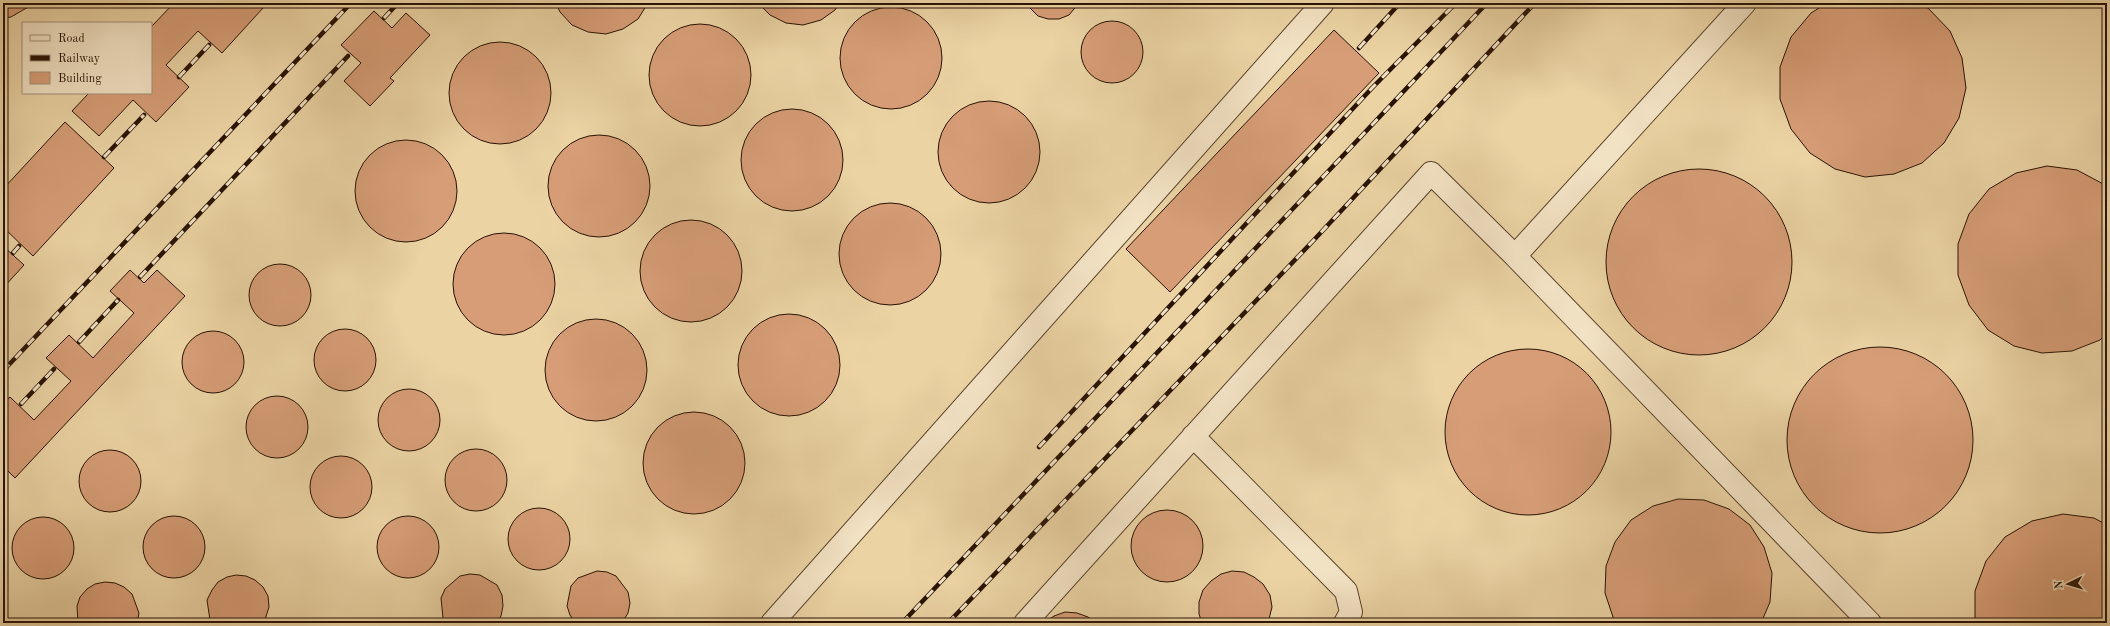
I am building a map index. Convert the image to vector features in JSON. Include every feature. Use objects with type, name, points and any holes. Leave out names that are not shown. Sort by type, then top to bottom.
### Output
[{"type":"lane","points":[[772,623],[1323,3]]},
{"type":"lane","points":[[1515,256],[1745,3]]},
{"type":"lane","points":[[1025,623],[1431,173],[1515,256],[1870,623]]},
{"type":"lane","points":[[1193,436],[1346,591],[1351,612],[1345,623]]},
{"type":"building","points":[[3,3],[35,3],[11,17],[3,18]]},
{"type":"building","points":[[174,3],[258,3],[263,8],[222,53],[198,31],[166,65],[189,87],[156,122],[133,100],[99,136],[72,111],[88,94],[152,94],[152,26]]},
{"type":"building","points":[[556,3],[648,3],[638,19],[623,29],[606,34],[588,32],[572,25],[560,12]]},
{"type":"building","points":[[758,3],[840,3],[835,10],[821,20],[803,25],[786,23],[770,15]]},
{"type":"building","points":[[1025,3],[1079,3],[1069,15],[1059,19],[1048,19],[1038,16]]},
{"type":"building","points":[[1827,3],[1917,3],[1928,8],[1950,31],[1962,58],[1966,88],[1959,118],[1944,143],[1922,163],[1894,174],[1865,177],[1835,169],[1810,153],[1791,129],[1780,99],[1780,67],[1791,37],[1811,13]]},
{"type":"building","points":[[891,7],[911,11],[927,22],[938,38],[942,58],[938,78],[927,94],[911,105],[891,109],[871,105],[855,94],[844,78],[840,58],[844,38],[855,22],[871,11]]},
{"type":"building","points":[[374,11],[392,28],[406,13],[430,35],[390,78],[394,81],[370,106],[344,81],[361,63],[341,45]]},
{"type":"building","points":[[1106,21],[1118,21],[1134,30],[1141,40],[1143,52],[1141,64],[1134,74],[1118,83],[1106,83],[1095,78],[1086,69],[1081,58],[1081,46],[1086,35],[1095,26]]},
{"type":"building","points":[[700,24],[719,28],[736,39],[747,56],[751,75],[747,94],[736,111],[719,122],[700,126],[681,122],[664,111],[653,94],[649,75],[653,56],[664,39],[681,28]]},
{"type":"building","points":[[1334,30],[1379,73],[1170,292],[1126,249]]},
{"type":"building","points":[[500,42],[519,46],[536,57],[547,74],[551,93],[547,112],[536,129],[519,140],[500,144],[481,140],[464,129],[453,112],[449,93],[453,74],[464,57],[481,46]]},
{"type":"building","points":[[989,101],[1009,105],[1025,116],[1036,132],[1040,152],[1036,172],[1025,188],[1009,199],[989,203],[969,199],[953,188],[942,172],[938,152],[942,132],[953,116],[969,105]]},
{"type":"building","points":[[792,109],[811,113],[828,124],[839,141],[843,160],[839,179],[828,196],[811,207],[792,211],[773,207],[756,196],[745,179],[741,160],[745,141],[756,124],[773,113]]},
{"type":"building","points":[[65,122],[114,168],[33,256],[3,227],[3,189]]},
{"type":"building","points":[[599,135],[618,139],[635,150],[646,167],[650,186],[646,205],[635,222],[618,233],[599,237],[580,233],[563,222],[552,205],[548,186],[552,167],[563,150],[580,139]]},
{"type":"building","points":[[406,140],[426,144],[442,155],[453,171],[457,191],[453,211],[442,227],[426,238],[406,242],[386,238],[370,227],[359,211],[355,191],[359,171],[370,155],[386,144]]},
{"type":"building","points":[[2047,166],[2077,170],[2107,186],[2107,333],[2100,340],[2072,351],[2042,353],[2014,346],[1988,330],[1969,305],[1958,275],[1958,244],[1969,214],[1989,189],[2016,173]]},
{"type":"building","points":[[1699,169],[1726,173],[1743,180],[1758,190],[1771,203],[1781,218],[1788,235],[1792,262],[1788,289],[1781,306],[1771,321],[1758,334],[1743,344],[1726,351],[1699,355],[1672,351],[1655,344],[1640,334],[1627,321],[1617,306],[1610,289],[1606,262],[1610,235],[1617,218],[1627,203],[1640,190],[1655,180],[1672,173]]},
{"type":"building","points":[[890,203],[909,207],[926,218],[937,235],[941,254],[937,273],[926,290],[909,301],[890,305],[871,301],[854,290],[843,273],[839,254],[843,235],[854,218],[871,207]]},
{"type":"building","points":[[691,220],[710,224],[727,235],[738,252],[742,271],[738,290],[727,307],[710,318],[691,322],[672,318],[655,307],[644,290],[640,271],[644,252],[655,235],[672,224]]},
{"type":"building","points":[[504,233],[523,237],[540,248],[551,265],[555,284],[551,303],[540,320],[523,331],[504,335],[485,331],[468,320],[457,303],[453,284],[457,265],[468,248],[485,237]]},
{"type":"building","points":[[3,246],[24,265],[3,288]]},
{"type":"building","points":[[274,264],[286,264],[302,273],[309,283],[311,295],[309,307],[302,317],[286,326],[274,326],[263,321],[254,312],[249,301],[249,289],[254,278],[263,269]]},
{"type":"building","points":[[130,270],[144,283],[157,270],[185,296],[15,478],[3,466],[3,404],[10,397],[34,420],[71,381],[46,358],[69,335],[93,358],[134,313],[110,291]]},
{"type":"building","points":[[789,314],[809,318],[825,329],[836,345],[840,365],[836,385],[825,401],[809,412],[789,416],[769,412],[753,401],[742,385],[738,365],[742,345],[753,329],[769,318]]},
{"type":"building","points":[[596,319],[615,323],[632,334],[643,351],[647,370],[643,389],[632,406],[615,417],[596,421],[577,417],[560,406],[549,389],[545,370],[549,351],[560,334],[577,323]]},
{"type":"building","points":[[339,329],[351,329],[367,338],[374,348],[376,360],[374,372],[367,382],[351,391],[339,391],[328,386],[319,377],[314,366],[314,354],[319,343],[328,334]]},
{"type":"building","points":[[207,331],[219,331],[235,340],[242,350],[244,362],[242,374],[235,384],[219,393],[207,393],[196,388],[187,379],[182,368],[182,356],[187,345],[196,336]]},
{"type":"building","points":[[1880,347],[1898,349],[1915,354],[1924,358],[1946,374],[1962,396],[1966,405],[1971,422],[1973,440],[1971,458],[1966,475],[1962,484],[1946,506],[1924,522],[1915,526],[1898,531],[1880,533],[1862,531],[1845,526],[1836,522],[1814,506],[1798,484],[1794,475],[1789,458],[1787,440],[1789,422],[1794,405],[1798,396],[1814,374],[1836,358],[1845,354],[1862,349]]},
{"type":"building","points":[[1520,349],[1536,349],[1560,355],[1587,373],[1605,400],[1610,416],[1610,448],[1605,464],[1587,491],[1574,501],[1552,512],[1536,515],[1520,515],[1496,509],[1475,496],[1464,485],[1451,464],[1448,456],[1445,440],[1445,424],[1451,400],[1464,379],[1475,368],[1496,355],[1504,352]]},
{"type":"building","points":[[403,389],[415,389],[431,398],[438,408],[440,420],[438,432],[431,442],[415,451],[403,451],[392,446],[383,437],[378,426],[378,414],[383,403],[392,394]]},
{"type":"building","points":[[271,396],[283,396],[299,405],[306,415],[308,427],[306,439],[299,449],[283,458],[271,458],[260,453],[251,444],[246,433],[246,421],[251,410],[260,401]]},
{"type":"building","points":[[694,412],[713,416],[730,427],[741,444],[745,463],[741,482],[730,499],[713,510],[694,514],[675,510],[658,499],[647,482],[643,463],[647,444],[658,427],[675,416]]},
{"type":"building","points":[[470,449],[482,449],[498,458],[505,468],[507,480],[505,492],[498,502],[482,511],[470,511],[459,506],[450,497],[445,486],[445,474],[450,463],[459,454]]},
{"type":"building","points":[[104,450],[116,450],[132,459],[139,469],[141,481],[139,493],[132,503],[116,512],[104,512],[93,507],[84,498],[79,487],[79,475],[84,464],[93,455]]},
{"type":"building","points":[[335,456],[347,456],[363,465],[370,475],[372,487],[370,499],[363,509],[347,518],[335,518],[324,513],[315,504],[310,493],[310,481],[315,470],[324,461]]},
{"type":"building","points":[[1678,499],[1704,500],[1729,509],[1750,525],[1764,547],[1772,573],[1770,602],[1761,623],[1616,623],[1605,593],[1606,566],[1615,542],[1631,520],[1653,506]]},
{"type":"building","points":[[533,508],[545,508],[561,517],[568,527],[570,539],[568,551],[561,561],[545,570],[533,570],[522,565],[513,556],[508,545],[508,533],[513,522],[522,513]]},
{"type":"building","points":[[1160,510],[1174,510],[1181,512],[1193,520],[1201,532],[1203,546],[1201,560],[1193,572],[1181,580],[1174,582],[1160,582],[1153,580],[1141,572],[1133,560],[1131,553],[1131,539],[1133,532],[1141,520],[1153,512]]},
{"type":"building","points":[[2063,514],[2094,518],[2107,525],[2107,623],[1975,623],[1975,591],[1986,561],[2005,537],[2032,521]]},
{"type":"building","points":[[168,516],[180,516],[196,525],[203,535],[205,547],[203,559],[196,569],[180,578],[168,578],[157,573],[148,564],[143,553],[143,541],[148,530],[157,521]]},
{"type":"building","points":[[402,516],[414,516],[430,525],[437,535],[439,547],[437,559],[430,569],[414,578],[402,578],[391,573],[382,564],[377,553],[377,541],[382,530],[391,521]]},
{"type":"building","points":[[37,517],[49,517],[65,526],[72,536],[74,548],[72,560],[65,570],[49,579],[37,579],[26,574],[17,565],[12,554],[12,542],[17,531],[26,522]]},
{"type":"building","points":[[597,571],[607,572],[616,576],[628,592],[630,603],[628,613],[622,623],[575,623],[570,615],[567,606],[571,586],[578,578]]},
{"type":"building","points":[[1232,571],[1244,572],[1263,584],[1270,595],[1272,607],[1268,623],[1202,623],[1199,614],[1199,602],[1203,590],[1211,581],[1221,574]]},
{"type":"building","points":[[470,574],[480,575],[497,585],[502,595],[503,606],[501,616],[497,623],[447,623],[443,618],[441,598],[445,589],[460,576]]},
{"type":"building","points":[[236,575],[246,576],[255,580],[263,587],[268,596],[269,607],[264,623],[212,623],[210,620],[207,600],[212,590],[218,582],[227,577]]},
{"type":"building","points":[[105,582],[115,583],[124,587],[132,594],[139,613],[137,623],[78,623],[77,606],[80,597],[87,589],[95,584]]},
{"type":"building","points":[[1065,612],[1077,613],[1088,617],[1096,623],[1044,623],[1054,616]]},
{"type":"railway","points":[[3,371],[351,3]]},
{"type":"railway","points":[[384,18],[398,3]]},
{"type":"railway","points":[[1359,48],[1400,3]]},
{"type":"railway","points":[[1039,447],[1372,88],[1456,3]]},
{"type":"railway","points":[[902,623],[1487,3]]},
{"type":"railway","points":[[948,623],[1313,241],[1535,3]]},
{"type":"railway","points":[[179,77],[209,45]]},
{"type":"railway","points":[[140,277],[348,56]]},
{"type":"railway","points":[[104,157],[144,115]]},
{"type":"railway","points":[[13,253],[19,246]]},
{"type":"railway","points":[[79,342],[118,300]]},
{"type":"railway","points":[[21,404],[54,369]]}]
